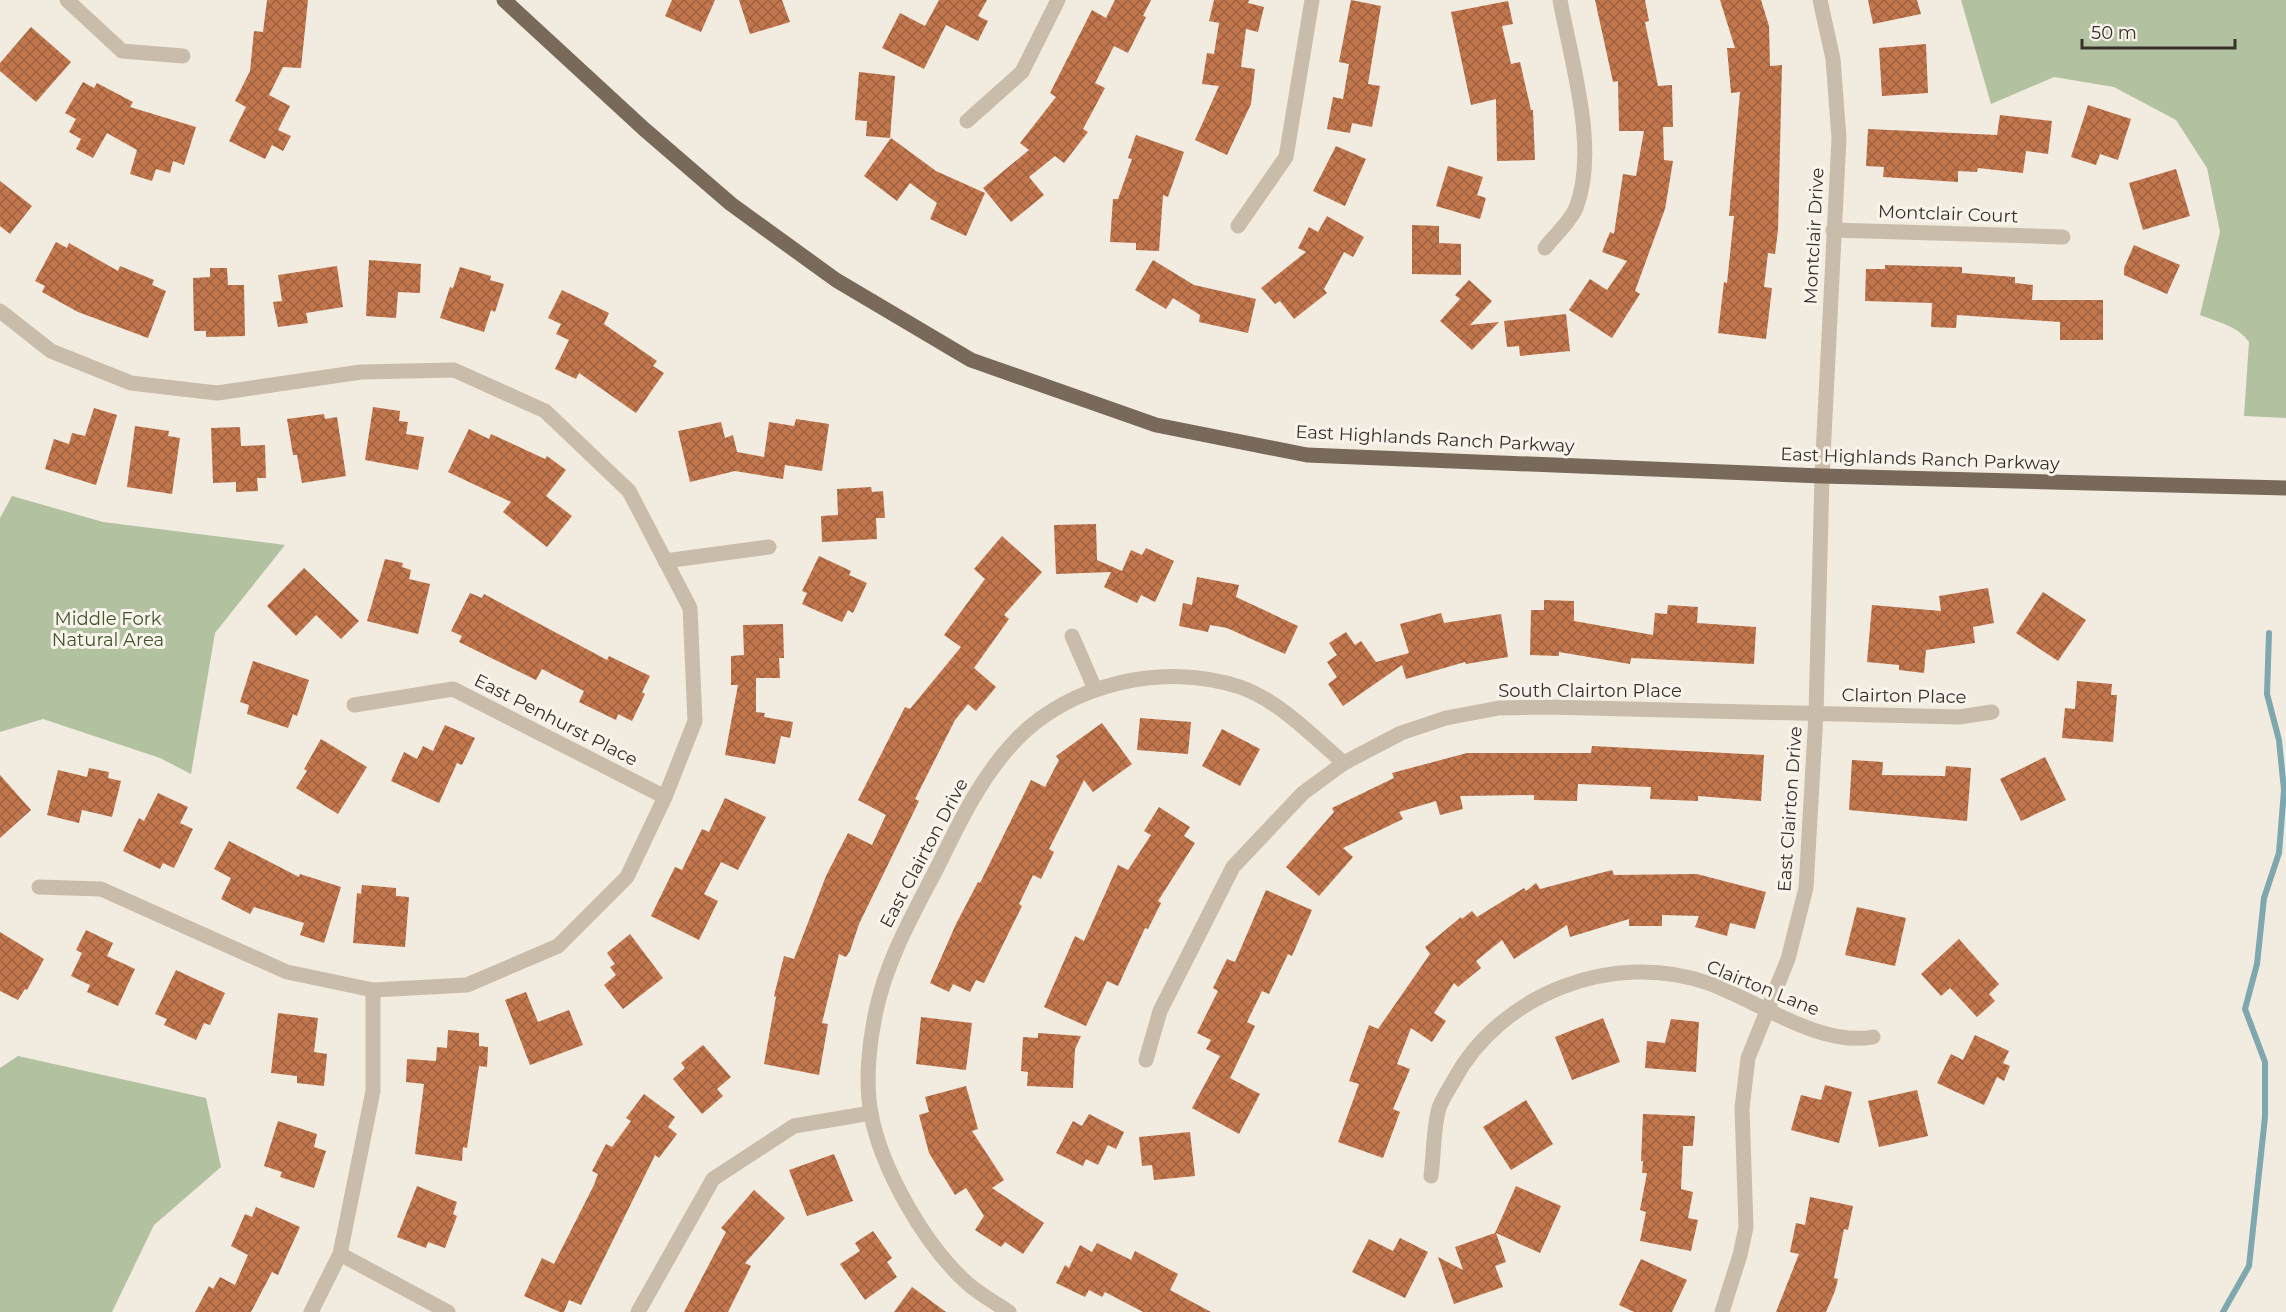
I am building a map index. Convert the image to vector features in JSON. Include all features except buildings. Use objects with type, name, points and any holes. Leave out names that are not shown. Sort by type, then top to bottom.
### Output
[{"type":"main road","name":"East Highlands Ranch Parkway","points":[[504,0],[644,129],[731,204],[836,280],[972,360],[1156,425],[1307,455],[1822,476],[2286,488]]},
{"type":"street","points":[[67,0],[122,51],[183,56]]},
{"type":"street","points":[[967,121],[1022,72],[1058,0]]},
{"type":"street","points":[[1238,226],[1286,157],[1312,0]]},
{"type":"street","points":[[1545,248],[1575,210],[1585,164],[1582,120],[1560,0]]},
{"type":"street","name":"Montclair Drive","points":[[1820,0],[1833,59],[1839,138],[1822,476]]},
{"type":"street","name":"Montclair Court","points":[[1833,230],[2063,237]]},
{"type":"street","points":[[0,311],[51,351],[131,382],[217,393],[362,372],[454,370],[545,411],[629,491],[690,608],[695,721],[665,797],[627,877],[558,946],[467,985],[373,990],[287,972],[101,889],[39,887]]},
{"type":"street","name":"East Clairton Drive","points":[[1722,1312],[1740,1255],[1746,1227],[1743,1083],[1748,1058],[1788,959],[1806,888],[1815,714],[1822,476]]},
{"type":"street","points":[[665,561],[769,547]]},
{"type":"street","points":[[1072,636],[1095,689]]},
{"type":"street","name":"East Clairton Drive","points":[[1009,1312],[967,1283],[930,1240],[891,1176],[871,1113],[869,1060],[876,1011],[896,948],[973,795],[1015,740],[1049,712],[1095,689],[1139,678],[1189,677],[1240,687],[1276,705],[1344,763]]},
{"type":"street","name":"East Penhurst Place","points":[[354,705],[453,689],[665,797]]},
{"type":"street","name":"South Clairton Place","points":[[1146,1060],[1160,1011],[1233,867],[1304,793],[1344,763],[1401,733],[1446,718],[1499,708],[1547,707],[1815,714]]},
{"type":"street","name":"Clairton Place","points":[[1815,714],[1959,717],[1992,712]]},
{"type":"street","name":"Clairton Lane","points":[[1431,1176],[1439,1107],[1466,1058],[1498,1023],[1552,990],[1606,973],[1652,971],[1706,983],[1828,1036],[1858,1040],[1874,1037]]},
{"type":"street","points":[[311,1312],[340,1254],[373,1091],[373,990]]},
{"type":"street","points":[[638,1312],[713,1179],[794,1126],[871,1113]]},
{"type":"street","points":[[340,1254],[448,1312]]},
{"type":"green space","points":[[1961,0],[2286,0],[2286,418],[2244,416],[2249,342],[2233,328],[2200,315],[2220,232],[2207,168],[2176,120],[2114,87],[2054,77],[1991,104]]},
{"type":"green space","name":"Middle Fork Natural Area","points":[[12,496],[103,522],[285,545],[215,633],[191,774],[160,758],[43,719],[0,732],[0,518]]},
{"type":"green space","points":[[18,1056],[206,1098],[221,1167],[154,1225],[112,1312],[0,1312],[0,1068]]},
{"type":"waterway","points":[[2223,1312],[2249,1266],[2265,1117],[2265,1062],[2245,1009],[2257,964],[2264,898],[2279,853],[2284,790],[2279,740],[2267,694],[2269,633]]}]
